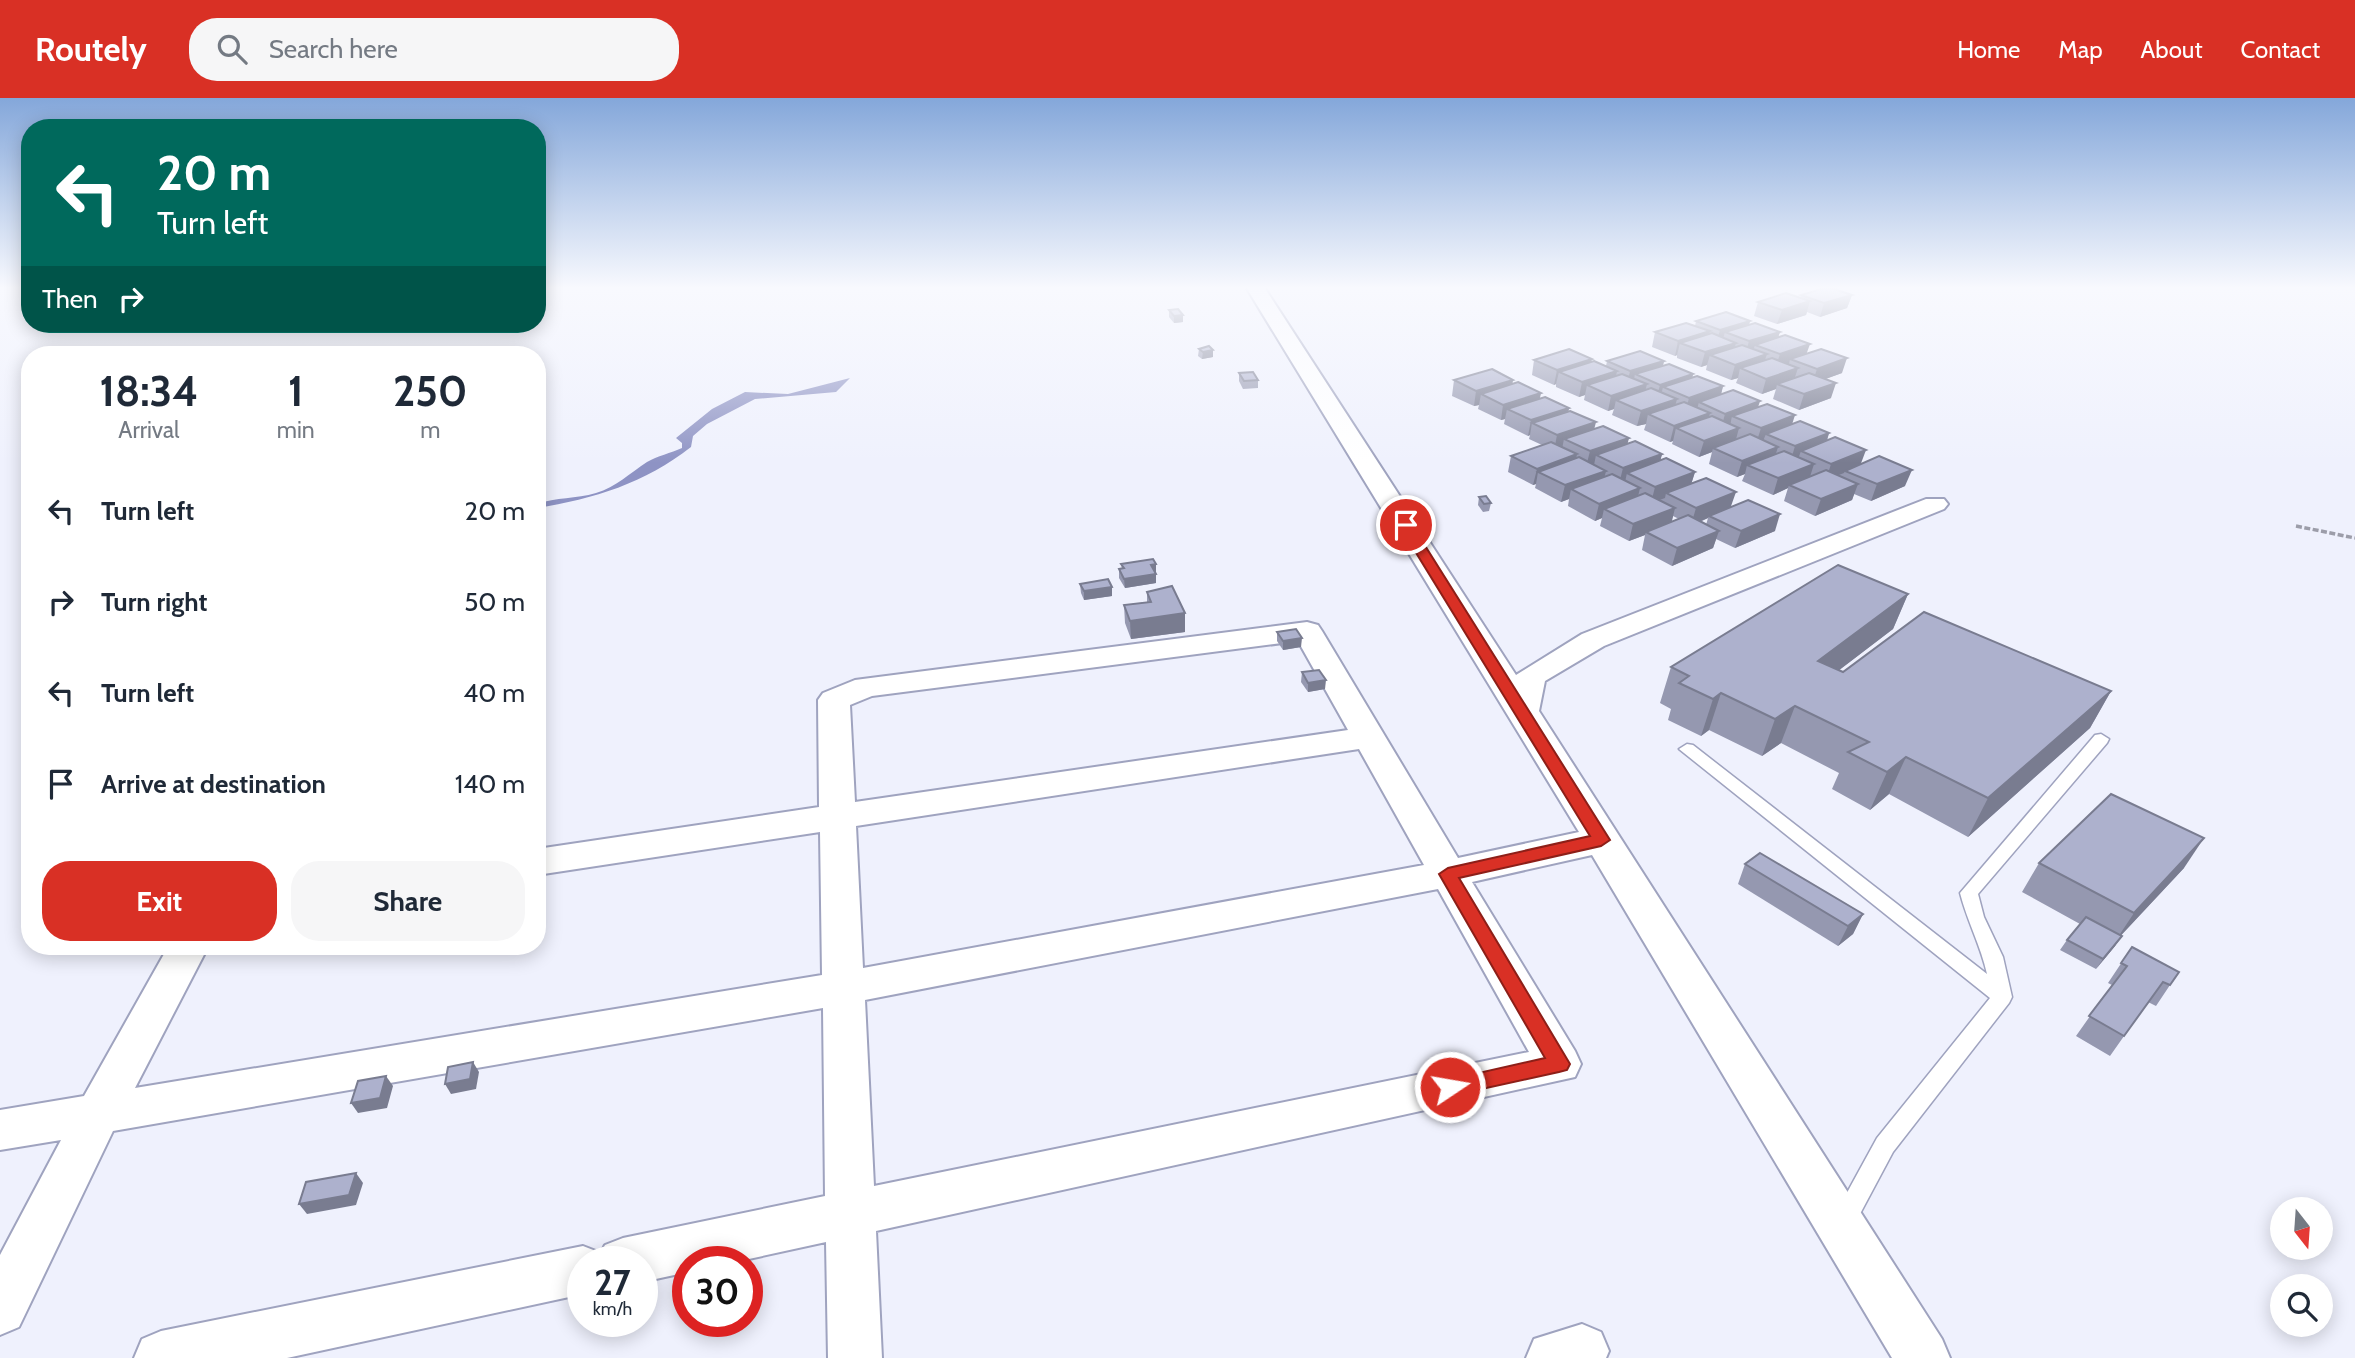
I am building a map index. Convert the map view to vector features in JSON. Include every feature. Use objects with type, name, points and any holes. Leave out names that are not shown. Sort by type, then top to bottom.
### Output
[{"type":"street","points":[[1292,346],[1523,712],[1923,1358]]},
{"type":"street","points":[[1523,712],[1530,677],[1592,640],[1935,504]]},
{"type":"street","points":[[658,1255],[851,1214],[1559,1064],[1307,631],[866,687],[834,700],[842,988],[851,1214],[855,1358]]},
{"type":"street","points":[[546,861],[1369,737]]},
{"type":"street","points":[[0,1130],[842,988],[1448,874],[1601,840]]},
{"type":"street","points":[[0,1309],[98,1114],[184,955]]},
{"type":"street","points":[[161,1358],[567,1273]]},
{"type":"lane","points":[[2002,997],[1993,957],[1975,917],[1969,893],[2101,739]]},
{"type":"lane","points":[[1687,749],[2002,997]]},
{"type":"lane","points":[[1841,1228],[1885,1145],[2002,997]]},
{"type":"path","points":[[2295,526],[2355,538]]},
{"type":"water","points":[[850,378],[836,392],[755,399],[707,424],[693,436],[691,447],[674,460],[637,480],[579,500],[546,506],[546,502],[603,490],[651,460],[682,448],[682,443],[676,438],[712,409],[745,392],[788,394]]},
{"type":"building","points":[[1209,346],[1213,350],[1203,352],[1199,349]]},
{"type":"building","points":[[1688,346],[1726,346],[1705,352]]},
{"type":"building","points":[[1739,346],[1767,354],[1735,365],[1710,355]]},
{"type":"building","points":[[1757,346],[1805,346],[1780,354]]},
{"type":"building","points":[[1569,349],[1592,359],[1557,370],[1534,360]]},
{"type":"building","points":[[1821,349],[1847,358],[1817,369],[1790,359]]},
{"type":"building","points":[[1640,351],[1664,361],[1630,371],[1607,361]]},
{"type":"building","points":[[1772,358],[1798,368],[1766,379],[1740,368]]},
{"type":"building","points":[[1594,361],[1617,371],[1582,382],[1559,372]]},
{"type":"building","points":[[1669,364],[1693,374],[1660,385],[1635,374]]},
{"type":"building","points":[[1492,369],[1513,380],[1476,391],[1454,380]]},
{"type":"building","points":[[1253,372],[1258,380],[1244,381],[1239,373]]},
{"type":"building","points":[[1809,373],[1836,383],[1804,394],[1777,384]]},
{"type":"building","points":[[1622,374],[1647,384],[1611,396],[1587,385]]},
{"type":"building","points":[[1697,376],[1723,386],[1689,398],[1663,387]]},
{"type":"building","points":[[1518,382],[1541,393],[1503,405],[1481,394]]},
{"type":"building","points":[[1651,388],[1677,399],[1641,411],[1616,400]]},
{"type":"building","points":[[1733,390],[1760,401],[1725,414],[1699,402]]},
{"type":"building","points":[[1545,397],[1569,408],[1531,420],[1507,409]]},
{"type":"building","points":[[1684,402],[1710,413],[1674,426],[1648,414]]},
{"type":"building","points":[[1767,404],[1795,415],[1761,428],[1732,416]]},
{"type":"building","points":[[1570,411],[1596,422],[1557,435],[1532,423]]},
{"type":"building","points":[[1712,416],[1739,428],[1704,441],[1676,428]]},
{"type":"building","points":[[1800,421],[1829,433],[1795,446],[1766,434]]},
{"type":"building","points":[[1603,426],[1629,438],[1590,451],[1564,439]]},
{"type":"building","points":[[1750,434],[1778,447],[1742,461],[1713,448]]},
{"type":"building","points":[[1835,437],[1866,450],[1831,464],[1801,451]]},
{"type":"building","points":[[1635,441],[1662,454],[1623,468],[1596,455]]},
{"type":"building","points":[[1551,442],[1577,454],[1537,469],[1511,456]]},
{"type":"building","points":[[1784,451],[1814,464],[1778,478],[1747,465]]},
{"type":"building","points":[[1879,456],[1912,470],[1877,484],[1845,471]]},
{"type":"building","points":[[1579,457],[1606,471],[1565,485],[1538,472]]},
{"type":"building","points":[[1666,458],[1695,472],[1655,487],[1627,473]]},
{"type":"building","points":[[1826,470],[1858,484],[1821,499],[1789,485]]},
{"type":"building","points":[[1612,474],[1640,488],[1599,504],[1571,489]]},
{"type":"building","points":[[1706,478],[1736,492],[1696,508],[1666,493]]},
{"type":"building","points":[[1645,493],[1675,508],[1633,524],[1604,509]]},
{"type":"building","points":[[1486,496],[1491,503],[1484,504],[1479,497]]},
{"type":"building","points":[[1748,500],[1780,514],[1741,531],[1709,516]]},
{"type":"building","points":[[1688,515],[1719,531],[1677,548],[1646,532]]},
{"type":"building","points":[[1153,559],[1156,564],[1151,565],[1156,574],[1124,579],[1119,569],[1124,568],[1121,564]]},
{"type":"building","points":[[1838,565],[1908,594],[1818,661],[1843,672],[1924,612],[2111,691],[1988,798],[1906,757],[1887,772],[1848,752],[1869,742],[1795,706],[1775,719],[1721,693],[1713,699],[1679,683],[1689,676],[1671,667]]},
{"type":"building","points":[[1108,579],[1112,587],[1084,591],[1080,584]]},
{"type":"building","points":[[1172,586],[1185,613],[1130,621],[1124,605],[1151,602],[1147,592]]},
{"type":"building","points":[[1296,629],[1302,638],[1283,641],[1277,632]]},
{"type":"building","points":[[1319,670],[1326,680],[1308,683],[1302,672]]},
{"type":"building","points":[[2111,794],[2204,838],[2134,913],[2039,863]]},
{"type":"building","points":[[1760,853],[1863,914],[1848,926],[1745,864]]},
{"type":"building","points":[[2086,917],[2122,936],[2103,959],[2067,940]]},
{"type":"building","points":[[2132,947],[2179,972],[2170,985],[2163,982],[2124,1036],[2089,1016],[2127,966],[2121,963]]},
{"type":"building","points":[[473,1062],[470,1079],[445,1084],[448,1067]]},
{"type":"building","points":[[386,1076],[380,1098],[351,1103],[358,1081]]},
{"type":"building","points":[[356,1173],[349,1195],[299,1204],[306,1182]]},
{"type":"route","points":[[1406,525],[1601,840],[1448,874],[1559,1064],[1450,1087]]}]
